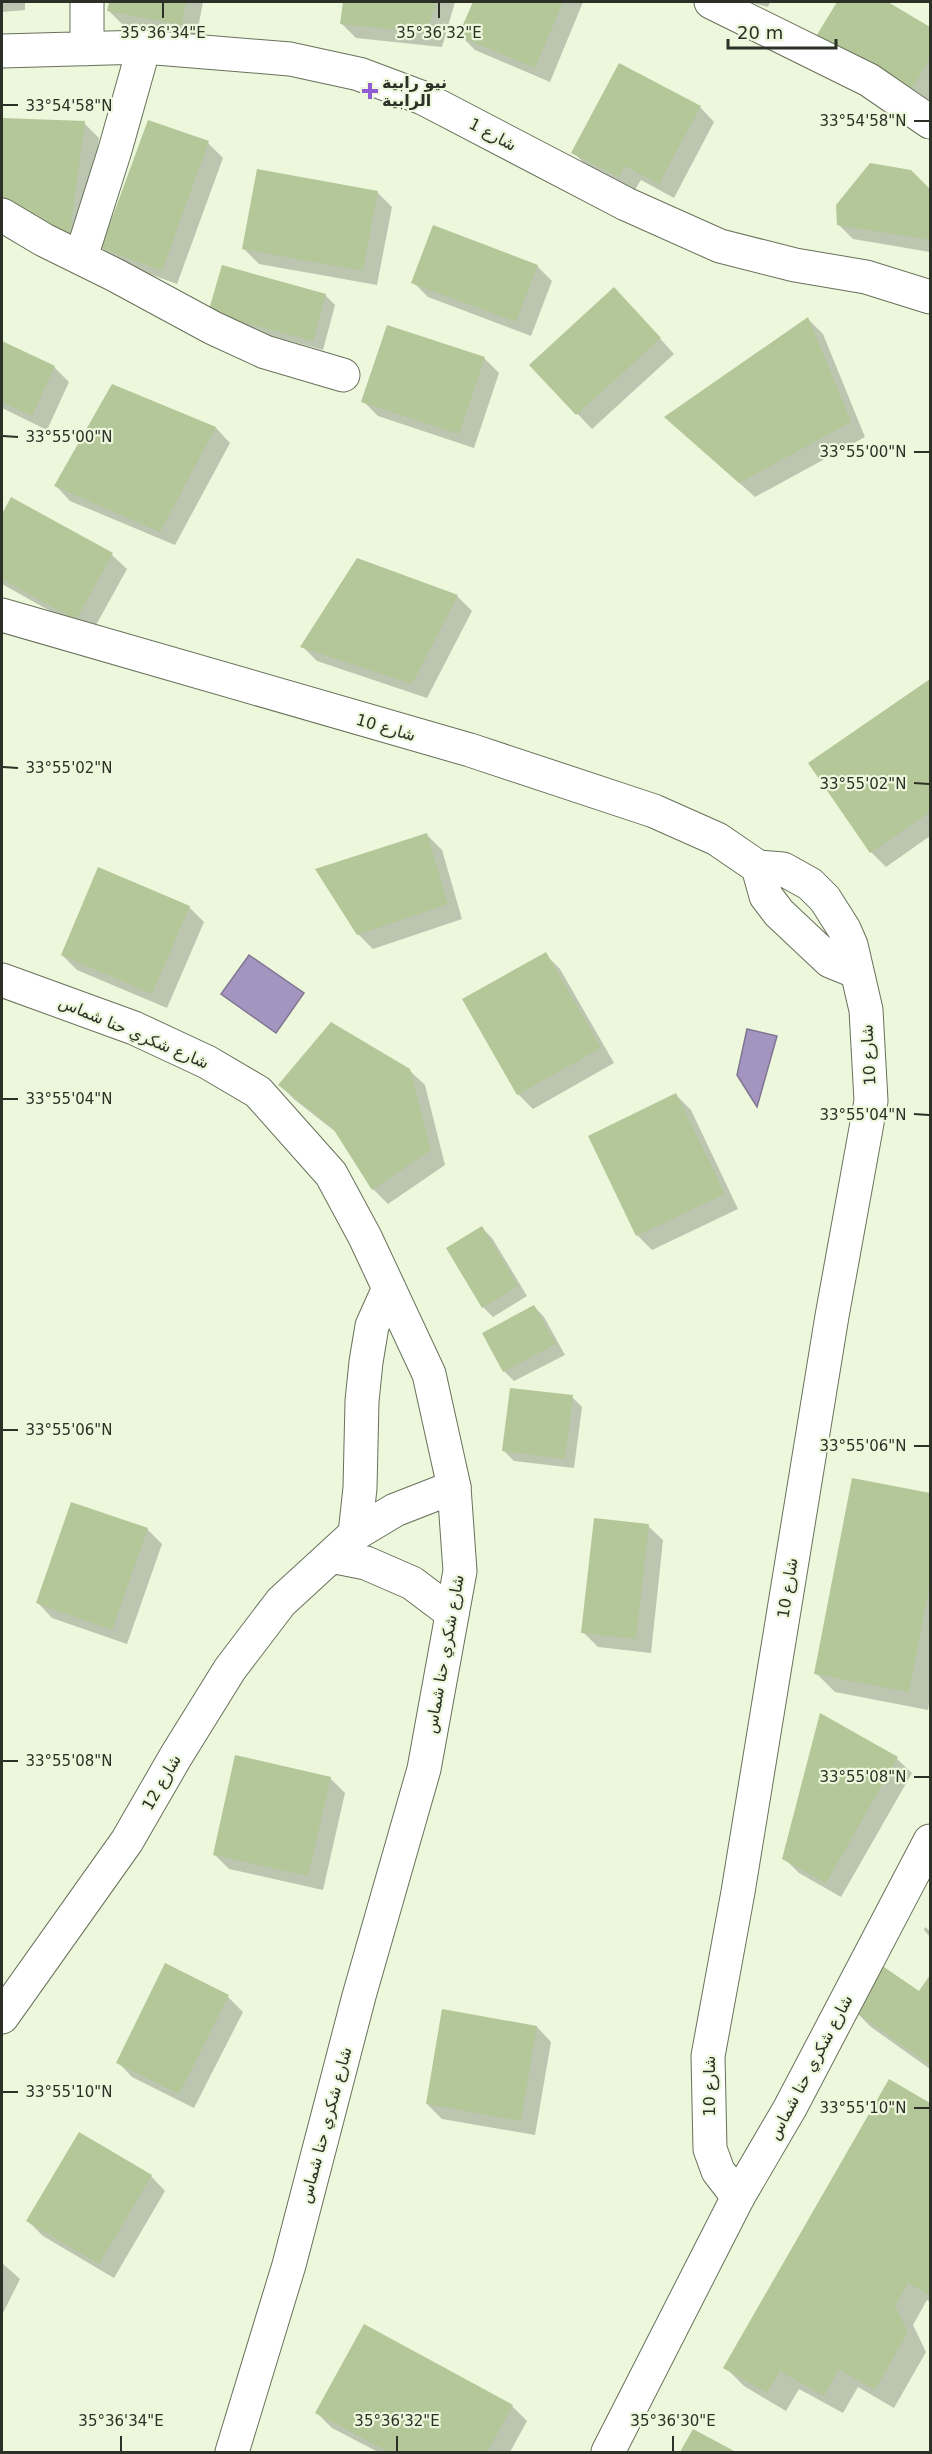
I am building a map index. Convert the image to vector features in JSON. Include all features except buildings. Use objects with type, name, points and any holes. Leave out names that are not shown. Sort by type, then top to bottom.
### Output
[{"type":"street","points":[[87,2],[87,49]]},
{"type":"street","points":[[711,2],[869,80],[930,122]]},
{"type":"street","points":[[81,257],[115,150],[144,47]]},
{"type":"street","name":"شارع 1","points":[[2,51],[144,47],[290,59],[359,74],[423,98],[626,204],[720,246],[795,265],[866,278],[930,297]]},
{"type":"street","points":[[2,215],[44,240],[81,257],[223,333],[265,352],[342,375]]},
{"type":"street","name":"شارع 10","points":[[2,615],[470,750],[654,812],[717,839],[758,867],[783,868],[810,885],[825,899],[851,945],[866,1010],[871,1101],[799,1513],[738,1892],[708,2056],[710,2149],[718,2172],[738,2198]]},
{"type":"street","name":"شارع شكري حنا شماس","points":[[2,980],[134,1028],[207,1062],[258,1092],[331,1174],[389,1288],[429,1374],[454,1487],[460,1571],[423,1769],[359,1996],[289,2265],[232,2452]]},
{"type":"street","points":[[355,1534],[360,1488],[362,1401],[366,1362],[372,1326],[389,1288]]},
{"type":"street","name":"شارع 12","points":[[2,2017],[127,1840],[230,1670],[281,1602],[355,1534],[395,1510],[454,1487]]},
{"type":"street","points":[[331,1556],[366,1563],[412,1583],[452,1613]]},
{"type":"street","name":"شارع شكري حنا شماس","points":[[608,2452],[738,2198],[790,2108],[930,1841]]},
{"type":"shaded area","points":[[249,955],[304,993],[276,1033],[221,994]]},
{"type":"shaded area","points":[[747,1029],[777,1036],[757,1107],[737,1075]]},
{"type":"place","name":"نيو رابية الرابية","points":[[370,91]]}]
